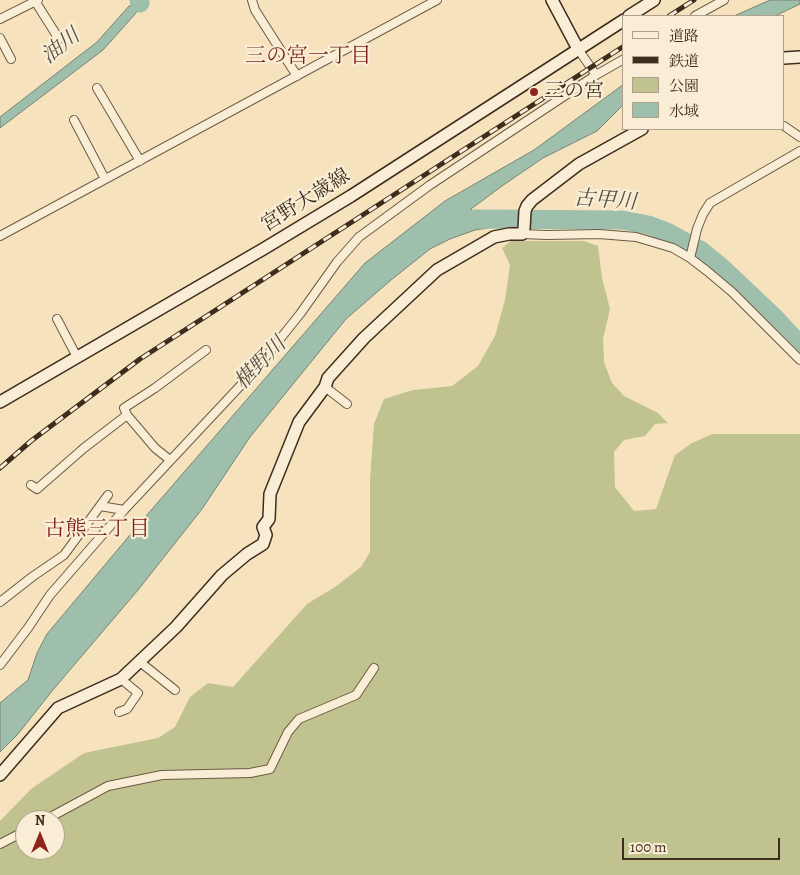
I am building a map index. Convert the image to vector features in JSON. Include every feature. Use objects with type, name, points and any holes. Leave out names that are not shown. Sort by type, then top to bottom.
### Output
[{"type":"main road","points":[[552,0],[578,49]]},
{"type":"main road","points":[[631,15],[654,0]]},
{"type":"main road","name":"宮野大歳線","points":[[0,402],[328,210],[622,21]]},
{"type":"main road","points":[[785,58],[800,57]]},
{"type":"main road","points":[[0,775],[58,708],[121,679],[176,628],[222,575],[247,554],[263,544],[266,535],[263,527],[269,519],[270,494],[299,422],[325,387],[328,378],[364,338],[437,270],[494,237],[523,231],[525,211],[532,200],[579,164],[640,130]]},
{"type":"street","points":[[0,236],[436,0]]},
{"type":"street","points":[[697,15],[724,0]]},
{"type":"street","points":[[0,19],[36,1],[58,39]]},
{"type":"street","points":[[254,1],[255,10],[297,76]]},
{"type":"street","points":[[0,38],[12,59]]},
{"type":"street","points":[[578,49],[596,75]]},
{"type":"street","points":[[0,665],[28,628],[50,594],[124,510],[256,369],[306,307],[337,262],[359,237],[430,185],[596,75],[622,61]]},
{"type":"street","points":[[97,88],[140,160]]},
{"type":"street","points":[[74,120],[105,179]]},
{"type":"street","points":[[785,127],[800,137]]},
{"type":"street","points":[[690,256],[702,214],[710,203],[800,151]]},
{"type":"street","points":[[523,231],[548,235],[600,234],[636,237],[673,248],[690,256],[732,292],[800,360]]},
{"type":"street","points":[[57,318],[77,357]]},
{"type":"street","points":[[170,460],[155,448],[127,415],[124,408],[155,388],[206,350]]},
{"type":"street","points":[[325,387],[346,404]]},
{"type":"street","points":[[37,490],[81,445],[127,415]]},
{"type":"street","points":[[0,602],[64,555],[108,495]]},
{"type":"street","points":[[100,506],[124,510]]},
{"type":"street","points":[[140,662],[175,690]]},
{"type":"street","points":[[64,810],[108,786],[162,775],[250,773],[270,769],[288,732],[299,718],[356,694],[374,668]]},
{"type":"street","points":[[119,712],[127,709],[138,693],[121,679]]},
{"type":"street","points":[[127,709],[133,716]]},
{"type":"street","points":[[0,844],[15,836]]},
{"type":"green space","points":[[511,241],[584,241],[598,246],[602,278],[610,309],[603,339],[604,362],[612,383],[624,396],[658,413],[668,423],[655,424],[645,436],[624,440],[614,452],[615,487],[634,511],[656,509],[675,455],[692,443],[712,434],[800,434],[800,875],[0,875],[0,821],[31,789],[84,753],[158,738],[175,727],[190,697],[208,683],[233,687],[307,604],[335,587],[361,567],[370,552],[370,480],[374,424],[384,399],[413,390],[452,386],[478,366],[495,336],[505,300],[510,265],[502,248]]},
{"type":"water","points":[[770,0],[800,0],[800,4],[777,15],[736,15]]},
{"type":"water","points":[[140,3],[136,13],[103,50],[0,128],[0,117],[97,42],[129,6]]},
{"type":"water","points":[[622,85],[622,106],[597,131],[543,158],[471,209],[475,217],[495,218],[505,225],[475,230],[430,249],[346,319],[250,437],[202,509],[138,590],[18,734],[0,752],[0,703],[28,680],[37,653],[47,634],[140,523],[365,263],[445,201],[534,150]]},
{"type":"waterway","name":"古甲川","points":[[474,219],[622,220],[648,225],[669,233],[700,250],[721,267],[775,318],[800,345]]},
{"type":"railway","points":[[671,15],[694,0]]},
{"type":"railway","points":[[0,468],[31,441],[140,359],[622,47]]},
{"type":"place","name":"三の宮","points":[[534,92]]},
{"type":"district","name":"三の宮一丁目","points":[[308,57]]},
{"type":"district","name":"古熊三丁目","points":[[97,530]]},
{"type":"water label","name":"油川","points":[[61,47]]},
{"type":"water label","name":"椹野川","points":[[261,364]]}]
